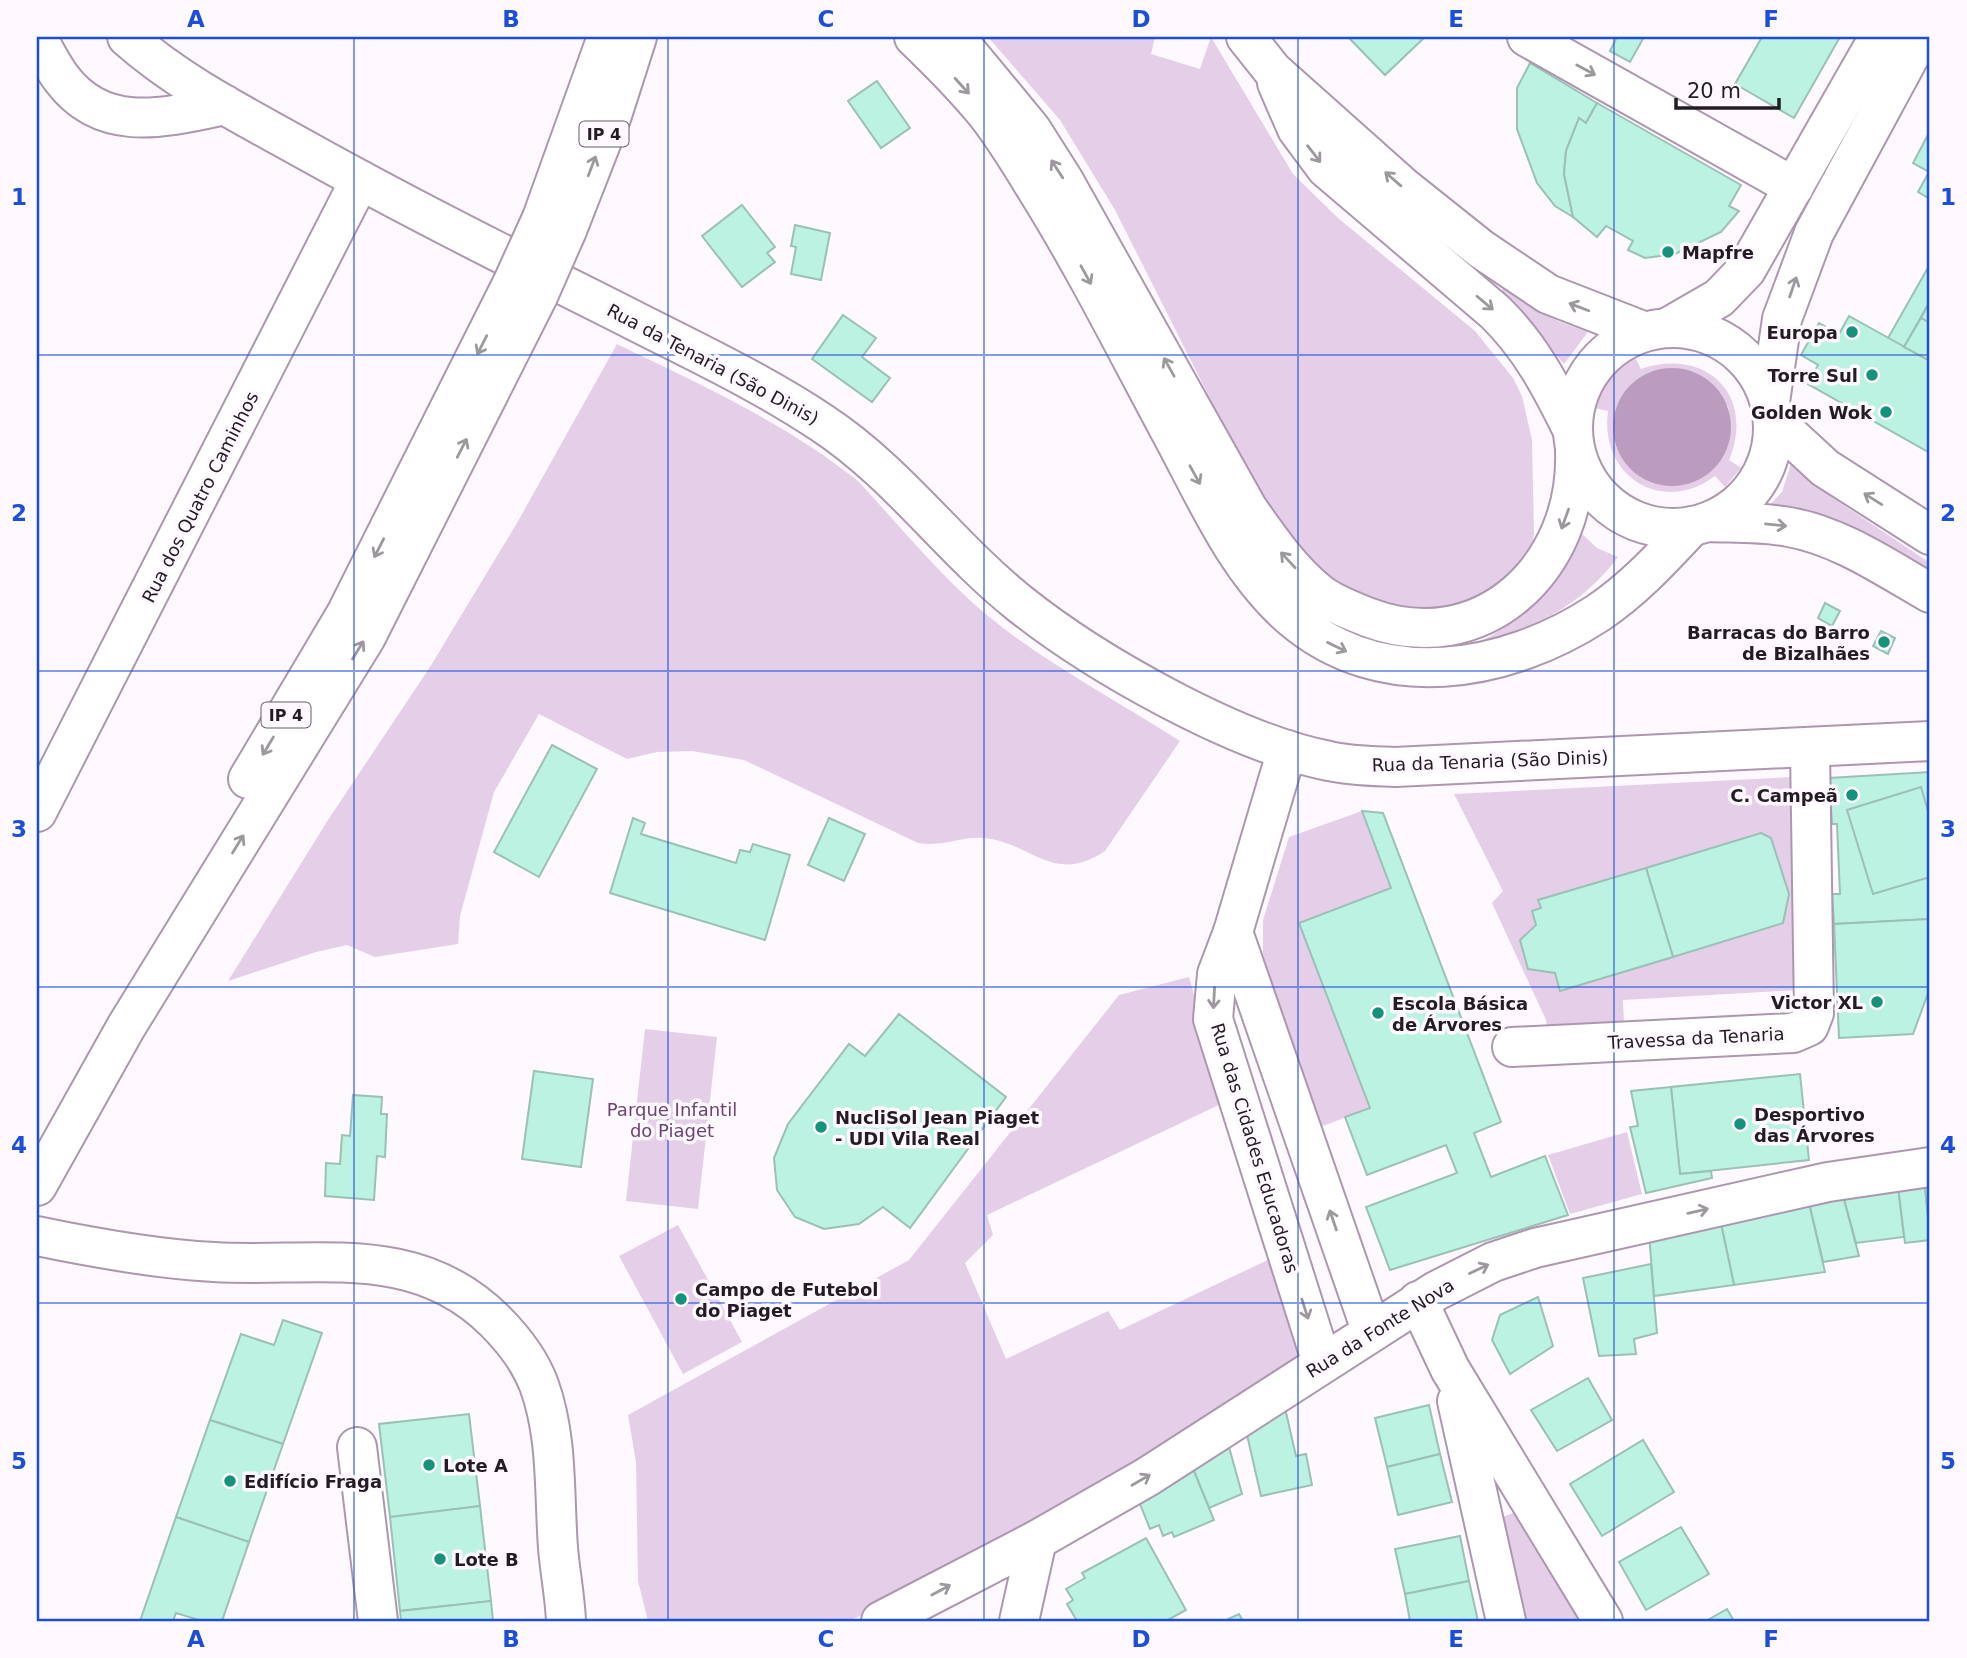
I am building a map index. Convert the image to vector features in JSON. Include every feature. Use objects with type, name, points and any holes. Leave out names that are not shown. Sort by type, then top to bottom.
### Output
[{"type":"main road","points":[[37,37],[62,80],[84,100],[109,115],[147,119],[225,105]]},
{"type":"main road","name":"Rua da Tenaria (São Dinis)","points":[[127,37],[168,71],[360,180],[702,355],[820,421],[888,474],[1018,603],[1104,659],[1214,721],[1286,750],[1329,762],[1395,767],[1810,749],[1930,741]]},
{"type":"main road","name":"IP 4","points":[[554,224],[607,37]]},
{"type":"main road","name":"IP 4","points":[[37,1186],[119,1037],[366,637],[554,224],[611,115],[636,37]]},
{"type":"main road","points":[[914,37],[986,112],[1005,138],[1059,225],[1247,568],[1292,618],[1320,638],[1383,665],[1420,669],[1491,660],[1528,648],[1599,612],[1700,524],[1728,512],[1759,480],[1768,460],[1782,319],[1814,233],[1920,37]]},
{"type":"main road","points":[[955,37],[1015,108],[1064,181],[1248,509],[1272,544],[1320,594],[1352,612],[1383,623],[1422,629],[1452,627],[1487,616],[1511,600],[1552,549],[1576,484],[1574,440],[1578,392],[1592,368],[1611,349],[1720,298],[1740,277],[1879,37]]},
{"type":"main road","points":[[1246,37],[1273,71],[1402,186],[1504,266],[1557,298],[1655,330],[1689,329],[1712,335],[1732,346],[1749,362],[1762,380],[1772,411],[1832,472],[1930,535]]},
{"type":"main road","points":[[1541,41],[1794,187]]},
{"type":"main road","points":[[1273,71],[1288,111],[1313,154],[1366,204],[1508,324],[1531,354],[1574,440],[1583,473],[1594,491],[1619,512],[1648,525],[1779,525],[1816,534],[1861,554],[1930,593]]},
{"type":"main road","name":"Rua dos Quatro Caminhos","points":[[37,813],[360,180]]},
{"type":"main road","name":"IP 4","points":[[37,1135],[346,614],[525,290]]},
{"type":"main road","name":"Travessa da Tenaria","points":[[1513,1047],[1793,1033],[1809,1027],[1814,1013],[1810,749]]},
{"type":"main road","name":"Rua das Cidades Educadoras","points":[[1286,750],[1233,932],[1215,984],[1213,1019],[1322,1363]]},
{"type":"main road","points":[[1233,932],[1371,1331]]},
{"type":"main road","name":"Rua da Fonte Nova","points":[[881,1621],[1037,1539],[1175,1460],[1418,1301],[1474,1270],[1535,1248],[1828,1182],[1930,1167]]},
{"type":"main road","points":[[37,1236],[118,1252],[197,1261],[395,1266],[435,1278],[470,1298],[518,1347],[539,1385],[551,1435],[570,1616]]},
{"type":"main road","points":[[1418,1301],[1450,1369],[1603,1621]]},
{"type":"main road","points":[[1450,1369],[1506,1621]]},
{"type":"main road","points":[[357,1447],[378,1621]]},
{"type":"main road","points":[[1019,1621],[1037,1539]]},
{"type":"green space","points":[[988,37],[1155,37],[1151,54],[1200,69],[1211,37],[1293,174],[1338,218],[1475,331],[1513,378],[1522,396],[1532,440],[1534,534],[1532,547],[1507,580],[1470,600],[1429,610],[1381,603],[1342,587],[1304,552],[1269,509],[1235,448],[1115,210],[1060,120]]},
{"type":"green space","points":[[1506,286],[1558,321],[1588,332],[1564,364],[1501,291]]},
{"type":"green space","points":[[617,344],[741,406],[830,460],[858,481],[937,568],[988,616],[1058,666],[1180,741],[1105,851],[1087,861],[1071,864],[1056,863],[1000,841],[983,838],[937,844],[918,843],[744,760],[692,751],[657,752],[627,759],[539,714],[494,792],[460,916],[458,944],[375,957],[347,945],[316,952],[228,981],[328,820],[430,667],[517,523]]},
{"type":"green space","points":[[1635,357],[1641,369],[1665,364],[1686,365],[1705,371],[1720,382],[1730,397],[1736,415],[1736,437],[1729,460],[1741,468],[1725,487],[1715,476],[1695,487],[1675,492],[1655,490],[1638,483],[1624,471],[1613,454],[1608,434],[1608,411],[1595,408],[1609,378]],"holes":[[[1649,373],[1728,406],[1730,429],[1724,452],[1710,471],[1692,481],[1672,483],[1651,479],[1633,469],[1620,454],[1614,435],[1617,413],[1629,390]]]},
{"type":"green space","points":[[1791,464],[1827,494],[1930,563],[1930,571],[1764,511],[1782,492]]},
{"type":"green space","points":[[1579,531],[1597,548],[1618,557],[1588,589],[1555,613],[1518,631],[1476,644],[1511,622],[1537,596]]},
{"type":"green space","points":[[1794,777],[1798,990],[1623,1000],[1624,1026],[1547,1031],[1546,1020],[1492,903],[1503,891],[1454,794]]},
{"type":"green space","points":[[1362,811],[1391,888],[1299,923],[1370,1108],[1315,1129],[1263,954],[1263,920],[1289,837]]},
{"type":"green space","points":[[1189,977],[1225,1102],[987,1215],[993,1235],[965,1263],[1006,1359],[1108,1311],[1120,1330],[1274,1257],[1305,1359],[1228,1410],[892,1601],[849,1621],[648,1621],[638,1581],[636,1462],[628,1415],[909,1260],[1119,995]]},
{"type":"green space","name":"Parque Infantil do Piaget","points":[[645,1029],[717,1037],[698,1209],[626,1201]]},
{"type":"green space","points":[[1627,1132],[1642,1194],[1570,1214],[1548,1155]]},
{"type":"green space","name":"Campo de Futebol do Piaget","points":[[678,1225],[742,1342],[683,1374],[619,1256]]},
{"type":"green space","points":[[1516,1512],[1584,1621],[1521,1621],[1502,1517]]},
{"type":"shaded area","points":[[1672,368],[1695,373],[1714,385],[1726,404],[1731,427],[1726,450],[1714,469],[1695,481],[1672,486],[1649,481],[1630,469],[1618,450],[1613,427],[1618,404],[1630,385],[1649,373]]},
{"type":"building","points":[[1348,37],[1425,37],[1385,75]]},
{"type":"building","points":[[1617,37],[1644,37],[1630,62],[1610,51]]},
{"type":"building","points":[[1762,37],[1840,37],[1794,118],[1735,84]]},
{"type":"building","points":[[1530,63],[1597,103],[1586,123],[1579,118],[1566,151],[1564,174],[1573,217],[1555,206],[1537,183],[1517,129],[1517,88]]},
{"type":"building","points":[[877,81],[910,128],[881,148],[848,101]]},
{"type":"building","points":[[1597,103],[1741,185],[1729,206],[1739,211],[1721,232],[1675,254],[1645,258],[1628,250],[1633,241],[1606,226],[1597,237],[1573,217],[1564,174],[1566,151],[1579,118],[1586,123]]},
{"type":"building","points":[[1930,131],[1930,199],[1918,192],[1929,172],[1913,163]]},
{"type":"building","points":[[742,205],[775,247],[767,253],[775,262],[742,287],[702,236]]},
{"type":"building","points":[[795,225],[830,233],[821,280],[791,274],[796,247],[791,246]]},
{"type":"building","points":[[1930,264],[1930,301],[1904,347],[1888,338]]},
{"type":"building","points":[[1930,301],[1930,323],[1921,318]]},
{"type":"building","points":[[843,315],[876,338],[862,357],[890,378],[872,402],[812,359]]},
{"type":"building","name":"Torre Sul","points":[[1849,316],[1930,361],[1930,453],[1808,384],[1818,365],[1801,355],[1819,323],[1839,334]]},
{"type":"building","points":[[1921,318],[1930,323],[1930,361],[1904,347]]},
{"type":"building","points":[[1825,603],[1840,611],[1832,626],[1818,618]]},
{"type":"building","name":"Barracas do Barro de Bizalhães","points":[[1881,631],[1895,638],[1888,654],[1873,646]]},
{"type":"building","points":[[552,745],[597,769],[539,877],[494,852]]},
{"type":"building","points":[[1930,772],[1930,919],[1834,924],[1832,894],[1840,894],[1837,824],[1832,824],[1829,778]]},
{"type":"building","points":[[1921,787],[1930,818],[1930,877],[1873,894],[1847,810]]},
{"type":"building","points":[[1362,811],[1383,813],[1501,1122],[1474,1133],[1491,1177],[1545,1156],[1568,1215],[1390,1270],[1366,1207],[1457,1173],[1446,1145],[1367,1175],[1345,1117],[1370,1108],[1299,923],[1391,888]]},
{"type":"building","points":[[633,818],[645,823],[641,834],[736,863],[740,850],[750,852],[753,844],[790,855],[765,940],[610,893]]},
{"type":"building","points":[[829,818],[865,834],[844,881],[808,865]]},
{"type":"building","points":[[1761,833],[1771,838],[1789,894],[1783,923],[1673,957],[1646,868]]},
{"type":"building","points":[[1646,868],[1673,957],[1560,991],[1555,973],[1528,969],[1520,940],[1536,925],[1532,911],[1541,908],[1538,900]]},
{"type":"building","points":[[1930,919],[1930,988],[1913,1034],[1839,1038],[1834,924]]},
{"type":"building","points":[[899,1014],[1006,1097],[910,1228],[883,1207],[859,1224],[824,1229],[795,1217],[777,1190],[774,1158],[788,1124],[849,1044],[865,1056]]},
{"type":"building","points":[[534,1071],[593,1079],[581,1167],[522,1159]]},
{"type":"building","name":"Desportivo das Árvores","points":[[1800,1074],[1809,1160],[1680,1174],[1671,1087]]},
{"type":"building","points":[[1671,1087],[1680,1174],[1711,1171],[1712,1178],[1646,1193],[1630,1127],[1638,1126],[1631,1091]]},
{"type":"building","points":[[353,1095],[382,1097],[381,1114],[387,1114],[385,1157],[377,1156],[374,1200],[325,1196],[326,1163],[340,1164],[342,1135],[350,1136]]},
{"type":"building","points":[[1898,1186],[1904,1237],[1856,1243],[1842,1192]]},
{"type":"building","points":[[1898,1186],[1925,1187],[1930,1240],[1905,1243]]},
{"type":"building","points":[[1930,1186],[1930,1234],[1925,1187]]},
{"type":"building","points":[[1842,1192],[1859,1256],[1823,1262],[1808,1199]]},
{"type":"building","points":[[1808,1199],[1825,1272],[1734,1285],[1720,1219]]},
{"type":"building","points":[[1720,1219],[1734,1285],[1654,1296],[1649,1234]]},
{"type":"building","points":[[1651,1264],[1657,1333],[1634,1339],[1636,1354],[1599,1356],[1583,1278]]},
{"type":"building","points":[[1538,1297],[1553,1346],[1510,1374],[1492,1340],[1500,1315]]},
{"type":"building","points":[[283,1320],[322,1333],[283,1444],[210,1420],[241,1334],[274,1345]]},
{"type":"building","points":[[1588,1378],[1612,1420],[1557,1451],[1531,1410]]},
{"type":"building","points":[[1429,1405],[1440,1454],[1387,1467],[1375,1418]]},
{"type":"building","points":[[1285,1408],[1296,1456],[1306,1454],[1312,1485],[1261,1496],[1247,1435]]},
{"type":"building","name":"Lote A","points":[[469,1414],[480,1506],[390,1517],[379,1424]]},
{"type":"building","name":"Edifício Fraga","points":[[210,1420],[283,1444],[249,1542],[176,1517]]},
{"type":"building","points":[[1643,1440],[1674,1492],[1602,1536],[1570,1484]]},
{"type":"building","points":[[1229,1447],[1242,1494],[1209,1508],[1191,1464]]},
{"type":"building","points":[[1440,1454],[1452,1502],[1398,1515],[1387,1467]]},
{"type":"building","points":[[1191,1464],[1214,1520],[1174,1537],[1172,1532],[1163,1536],[1159,1525],[1150,1529],[1138,1499]]},
{"type":"building","name":"Lote B","points":[[480,1506],[491,1601],[400,1611],[390,1517]]},
{"type":"building","points":[[176,1517],[249,1542],[222,1621],[202,1621],[176,1613],[173,1621],[140,1621]]},
{"type":"building","points":[[1681,1527],[1709,1574],[1646,1610],[1619,1562]]},
{"type":"building","points":[[1460,1536],[1469,1581],[1405,1594],[1395,1549]]},
{"type":"building","points":[[1146,1538],[1186,1610],[1166,1621],[1077,1621],[1067,1604],[1073,1600],[1066,1589],[1085,1578],[1082,1573]]},
{"type":"building","points":[[1469,1581],[1478,1621],[1410,1621],[1405,1594]]},
{"type":"building","points":[[491,1601],[493,1621],[401,1621],[400,1611]]},
{"type":"building","points":[[1727,1609],[1734,1621],[1706,1621]]},
{"type":"building","points":[[1239,1614],[1243,1621],[1224,1621]]},
{"type":"place","name":"Mapfre","points":[[1668,252]]},
{"type":"place","name":"Europa","points":[[1852,332]]},
{"type":"place","name":"Torre Sul","points":[[1872,375]]},
{"type":"place","name":"Golden Wok","points":[[1886,412]]},
{"type":"place","name":"Barracas do Barro de Bizalhães","points":[[1884,642]]},
{"type":"place","name":"C. Campeã","points":[[1852,795]]},
{"type":"place","name":"Victor XL","points":[[1877,1002]]},
{"type":"place","name":"Escola Básica de Árvores","points":[[1378,1013]]},
{"type":"place","name":"Desportivo das Árvores","points":[[1740,1124]]},
{"type":"place","name":"NucliSol Jean Piaget - UDI Vila Real","points":[[821,1127]]},
{"type":"place","name":"Campo de Futebol do Piaget","points":[[681,1299]]},
{"type":"place","name":"Lote A","points":[[429,1465]]},
{"type":"place","name":"Edifício Fraga","points":[[230,1481]]},
{"type":"place","name":"Lote B","points":[[440,1559]]}]
